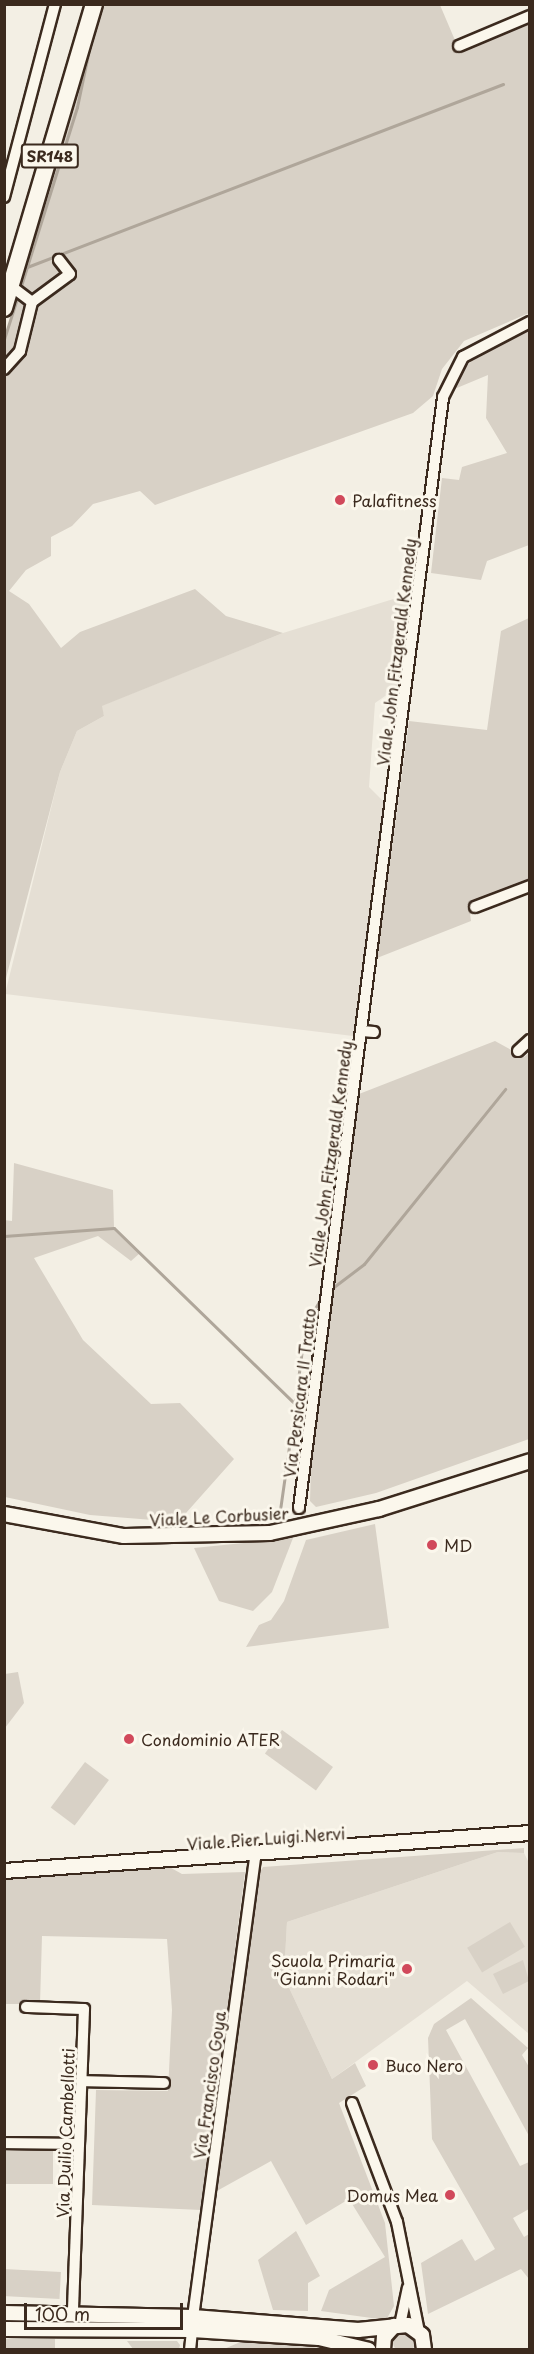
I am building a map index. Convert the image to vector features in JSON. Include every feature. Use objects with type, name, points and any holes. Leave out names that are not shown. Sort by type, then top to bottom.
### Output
[{"type":"main road","name":"SR148","points":[[4,308],[8,282],[84,4]]},
{"type":"main road","name":"SR148","points":[[8,282],[94,4]]},
{"type":"street","points":[[4,196],[55,4]]},
{"type":"street","points":[[459,46],[530,16]]},
{"type":"street","points":[[4,369],[20,351],[29,299],[70,274],[58,260]]},
{"type":"street","points":[[8,282],[29,299]]},
{"type":"street","name":"Viale John Fitzgerald Kennedy","points":[[329,1282],[443,397],[463,357],[530,322]]},
{"type":"street","points":[[475,907],[530,886]]},
{"type":"street","name":"Viale John Fitzgerald Kennedy","points":[[362,1031],[374,1032]]},
{"type":"street","points":[[518,1051],[530,1040]]},
{"type":"street","name":"Via Persicara II Tratto","points":[[299,1508],[329,1282]]},
{"type":"street","name":"Viale Le Corbusier","points":[[500,1470],[530,1456]]},
{"type":"street","name":"Viale Le Corbusier","points":[[4,1514],[124,1536],[270,1533],[380,1509],[530,1461]]},
{"type":"street","name":"Viale Pier Luigi Nervi","points":[[4,1870],[255,1856],[530,1833]]},
{"type":"street","name":"Via Francisco Goya","points":[[190,2349],[255,1856]]},
{"type":"street","name":"Via Duilio Cambellotti","points":[[26,2007],[84,2009],[73,2315]]},
{"type":"street","points":[[82,2081],[164,2083]]},
{"type":"street","points":[[352,2103],[397,2222],[423,2349]]},
{"type":"street","points":[[4,2143],[79,2144]]},
{"type":"street","points":[[383,2349],[384,2337],[397,2325],[408,2284]]},
{"type":"street","points":[[4,2313],[73,2315],[192,2324],[319,2338],[369,2349]]},
{"type":"street","points":[[4,2329],[192,2324],[358,2330],[397,2325],[419,2331]]},
{"type":"shaded area","points":[[98,5],[440,5],[460,52],[529,23],[529,313],[464,341],[442,369],[433,396],[413,413],[155,505],[140,491],[93,504],[72,526],[51,537],[51,556],[26,570],[9,591],[29,604],[61,648],[80,632],[195,589],[226,616],[283,633],[102,706],[104,716],[77,731],[60,772],[5,982],[5,342]]},
{"type":"shaded area","points":[[529,328],[529,545],[487,561],[481,580],[431,573],[442,478],[459,480],[462,467],[507,453],[486,418],[488,375],[452,390],[457,376],[484,348]]},
{"type":"shaded area","points":[[413,593],[401,685],[375,703],[369,787],[386,804],[353,1036],[5,994],[60,772],[77,731],[104,716],[101,706],[283,633]]},
{"type":"shaded area","points":[[529,618],[529,880],[469,906],[471,921],[377,958],[409,721],[487,730],[501,631]]},
{"type":"shaded area","points":[[495,1041],[524,1057],[529,1053],[529,1439],[376,1493],[316,1507],[310,1501],[311,1466],[359,1094]]},
{"type":"shaded area","points":[[14,1163],[113,1190],[114,1228],[140,1253],[131,1261],[98,1236],[34,1258],[83,1340],[151,1404],[180,1403],[234,1459],[178,1522],[90,1515],[5,1497],[4,1220],[12,1221]]},
{"type":"shaded area","points":[[375,1524],[389,1628],[246,1647],[259,1625],[271,1620],[284,1601],[306,1540]]},
{"type":"shaded area","points":[[293,1538],[272,1592],[253,1611],[219,1601],[194,1548]]},
{"type":"shaded area","points":[[18,1672],[24,1703],[5,1728],[5,1674]]},
{"type":"shaded area","points":[[282,1730],[333,1767],[316,1790],[265,1753]]},
{"type":"shaded area","points":[[85,1762],[109,1780],[75,1826],[51,1808]]},
{"type":"shaded area","points":[[524,1848],[524,1853],[498,1852],[287,1922],[284,1977],[332,2079],[355,2063],[366,2086],[339,2103],[385,2223],[394,2306],[386,2320],[321,2311],[329,2290],[385,2257],[349,2199],[306,2225],[271,2161],[215,2192],[260,1872],[263,1867]]},
{"type":"shaded area","name":"Scuola Primaria \"Gianni Rodari\"","points":[[498,1852],[524,1853],[529,1863],[529,2034],[467,1981],[332,2079],[284,1977],[287,1922]]},
{"type":"shaded area","points":[[164,1864],[182,1874],[245,1872],[201,2210],[92,2205],[96,2090],[168,2091],[172,2010],[167,1939],[42,1936],[40,2004],[5,2004],[5,1873]]},
{"type":"shaded area","points":[[510,1922],[525,1947],[482,1973],[467,1948]]},
{"type":"shaded area","points":[[523,1960],[529,1981],[503,1994],[493,1974]]},
{"type":"shaded area","points":[[471,1998],[528,2048],[522,2055],[529,2067],[529,2136],[465,2019],[446,2030],[520,2166],[529,2162],[529,2209],[513,2218],[524,2237],[529,2234],[529,2279],[521,2269],[428,2314],[421,2263],[462,2239],[475,2261],[495,2249],[432,2139],[428,2038],[434,2024]]},
{"type":"shaded area","points":[[4,2148],[53,2148],[53,2184],[4,2184]]},
{"type":"shaded area","points":[[296,2231],[320,2276],[308,2283],[308,2311],[273,2310],[258,2260]]},
{"type":"shaded area","points":[[4,2269],[61,2272],[60,2299],[4,2296]]},
{"type":"shaded area","points":[[404,2331],[412,2334],[415,2342],[412,2350],[404,2353],[396,2350],[393,2342],[396,2334]]},
{"type":"shaded area","points":[[5,2339],[55,2339],[55,2349],[5,2349]]},
{"type":"shaded area","points":[[245,2340],[333,2349],[224,2349]]},
{"type":"shaded area","points":[[127,2341],[177,2341],[180,2345],[179,2349],[133,2349]]},
{"type":"waterway","points":[[20,289],[77,107],[90,45]]},
{"type":"waterway","points":[[27,267],[503,84]]},
{"type":"waterway","points":[[4,339],[18,295]]},
{"type":"waterway","points":[[331,1289],[364,1264],[505,1089]]},
{"type":"waterway","points":[[4,1236],[114,1228],[295,1404],[305,1325],[323,1295]]},
{"type":"waterway","points":[[280,1510],[295,1404]]},
{"type":"place","name":"Palafitness","points":[[340,500]]},
{"type":"place","name":"MD","points":[[432,1545]]},
{"type":"place","name":"Condominio ATER","points":[[129,1739]]},
{"type":"place","name":"Scuola Primaria \"Gianni Rodari\"","points":[[407,1969]]},
{"type":"place","name":"Buco Nero","points":[[373,2065]]},
{"type":"place","name":"Domus Mea","points":[[450,2195]]}]
